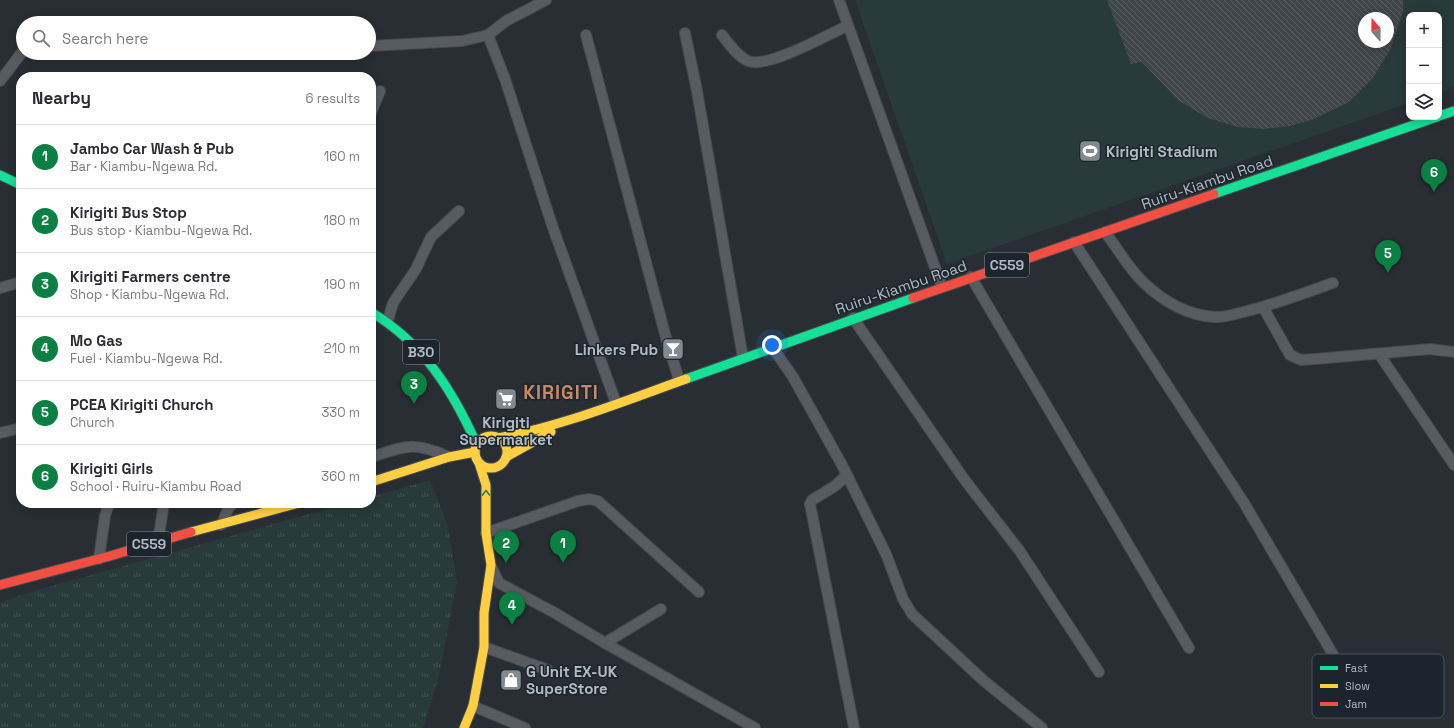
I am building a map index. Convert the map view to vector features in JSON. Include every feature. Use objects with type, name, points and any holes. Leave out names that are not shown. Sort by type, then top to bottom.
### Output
[{"type":"main road","name":"Ruiru-Kiambu Road","points":[[1442,116],[1454,111]]},
{"type":"main road","name":"Ruiru-Kiambu Road","points":[[579,417],[853,318],[1429,120]]},
{"type":"main road","points":[[0,175],[16,183]]},
{"type":"main road","name":"B30","points":[[376,314],[388,320],[429,360],[458,404],[476,448],[486,485],[486,528],[491,565],[484,613],[484,647],[473,706],[464,728]]},
{"type":"main road","name":"B30","points":[[458,404],[493,437],[505,446],[504,460]]},
{"type":"main road","name":"C559","points":[[493,437],[526,433],[579,417]]},
{"type":"main road","name":"C559","points":[[504,460],[579,417]]},
{"type":"main road","points":[[376,480],[476,448],[480,441],[493,437]]},
{"type":"main road","points":[[479,463],[490,468],[504,460]]},
{"type":"main road","points":[[499,478],[504,460]]},
{"type":"main road","points":[[486,528],[495,501]]},
{"type":"main road","name":"C559","points":[[0,585],[281,508]]},
{"type":"street","points":[[376,46],[462,41],[488,35],[506,21],[546,0]]},
{"type":"street","points":[[839,0],[847,26],[942,287]]},
{"type":"street","points":[[722,35],[742,57],[748,61],[760,63],[780,57],[847,26]]},
{"type":"street","points":[[685,33],[699,98],[742,358]]},
{"type":"street","points":[[488,35],[505,79],[552,226],[616,403]]},
{"type":"street","points":[[586,35],[665,334],[679,380]]},
{"type":"street","points":[[0,80],[16,60]]},
{"type":"street","points":[[376,101],[380,91]]},
{"type":"street","points":[[388,320],[393,303],[416,269],[431,237],[459,211]]},
{"type":"street","points":[[1105,232],[1143,282],[1160,297],[1181,309],[1199,315],[1215,317],[1264,307],[1333,283]]},
{"type":"street","points":[[1074,242],[1244,503],[1333,654]]},
{"type":"street","points":[[971,277],[1189,648]]},
{"type":"street","points":[[0,288],[16,283]]},
{"type":"street","points":[[1264,307],[1290,355],[1296,359],[1315,359],[1430,349],[1454,352]]},
{"type":"street","points":[[853,318],[964,479],[1019,550],[1099,672]]},
{"type":"street","points":[[772,347],[793,377],[847,475],[886,554],[904,599],[912,614],[984,681],[1042,728]]},
{"type":"street","points":[[1379,354],[1454,465]]},
{"type":"street","points":[[0,433],[16,429]]},
{"type":"street","points":[[376,456],[401,448],[419,446],[431,448],[445,458]]},
{"type":"street","points":[[847,475],[835,486],[812,500],[810,504],[854,728]]},
{"type":"street","points":[[486,528],[578,501],[589,499],[598,501],[699,592]]},
{"type":"street","points":[[99,559],[107,508]]},
{"type":"street","points":[[158,541],[163,508]]},
{"type":"street","points":[[222,524],[229,508]]},
{"type":"street","points":[[491,565],[499,584],[555,613],[754,728]]},
{"type":"street","points":[[605,643],[661,609]]},
{"type":"street","points":[[484,647],[548,670]]},
{"type":"street","points":[[473,706],[525,728]]},
{"type":"green space","name":"Kirigiti Stadium","points":[[855,0],[1454,0],[1454,87],[1442,92],[1442,12],[1406,12],[1406,104],[947,264]]},
{"type":"green space","points":[[430,480],[448,526],[457,583],[438,680],[423,728],[0,728],[0,603],[27,593],[331,508],[376,508],[376,496]]},
{"type":"building","name":"Kirigiti Stadium","points":[[1107,0],[1403,0],[1403,11],[1394,39],[1394,12],[1358,12],[1358,48],[1391,48],[1373,78],[1349,102],[1314,119],[1290,126],[1264,129],[1238,127],[1207,118],[1178,100],[1142,62],[1131,64]]},
{"type":"traffic: fast","points":[[1442,115],[1454,111]]},
{"type":"traffic: fast","points":[[1214,194],[1428,120]]},
{"type":"traffic: fast","points":[[0,175],[16,183]]},
{"type":"traffic: fast","points":[[686,379],[913,298]]},
{"type":"traffic: fast","points":[[376,315],[390,324],[421,353],[447,387],[477,445]]},
{"type":"traffic: slow","points":[[498,438],[570,420],[686,379]]},
{"type":"traffic: slow","points":[[506,457],[551,432]]},
{"type":"traffic: slow","points":[[491,436],[497,437],[504,443],[507,452],[506,458],[500,465],[491,468],[485,467],[478,461],[475,452],[476,446],[482,439],[491,436]]},
{"type":"traffic: slow","points":[[376,480],[449,457],[475,452]]},
{"type":"traffic: slow","points":[[464,728],[473,706],[484,647],[484,613],[491,565],[486,533],[486,485],[479,463]]},
{"type":"traffic: slow","points":[[191,532],[280,508]]},
{"type":"traffic: jam","points":[[913,298],[1214,194]]},
{"type":"traffic: jam","points":[[0,585],[110,556],[191,532]]},
{"type":"place","name":"Kirigiti Stadium","points":[[1090,151]]},
{"type":"place","name":"Kirigiti Girls","points":[[1434,192]]},
{"type":"place","name":"PCEA Kirigiti Church","points":[[1388,273]]},
{"type":"place","name":"Linkers Pub","points":[[673,349]]},
{"type":"place","name":"Kirigiti Supermarket","points":[[506,399]]},
{"type":"place","name":"Kirigiti Farmers centre","points":[[414,404]]},
{"type":"place","name":"Kirigiti Bus Stop","points":[[506,563]]},
{"type":"place","name":"Jambo Car Wash & Pub","points":[[563,563]]},
{"type":"place","name":"Mo Gas","points":[[512,625]]},
{"type":"place","name":"G Unit EX-UK SuperStore","points":[[511,680]]},
{"type":"district","name":"KIRIGITI","points":[[561,392]]}]
